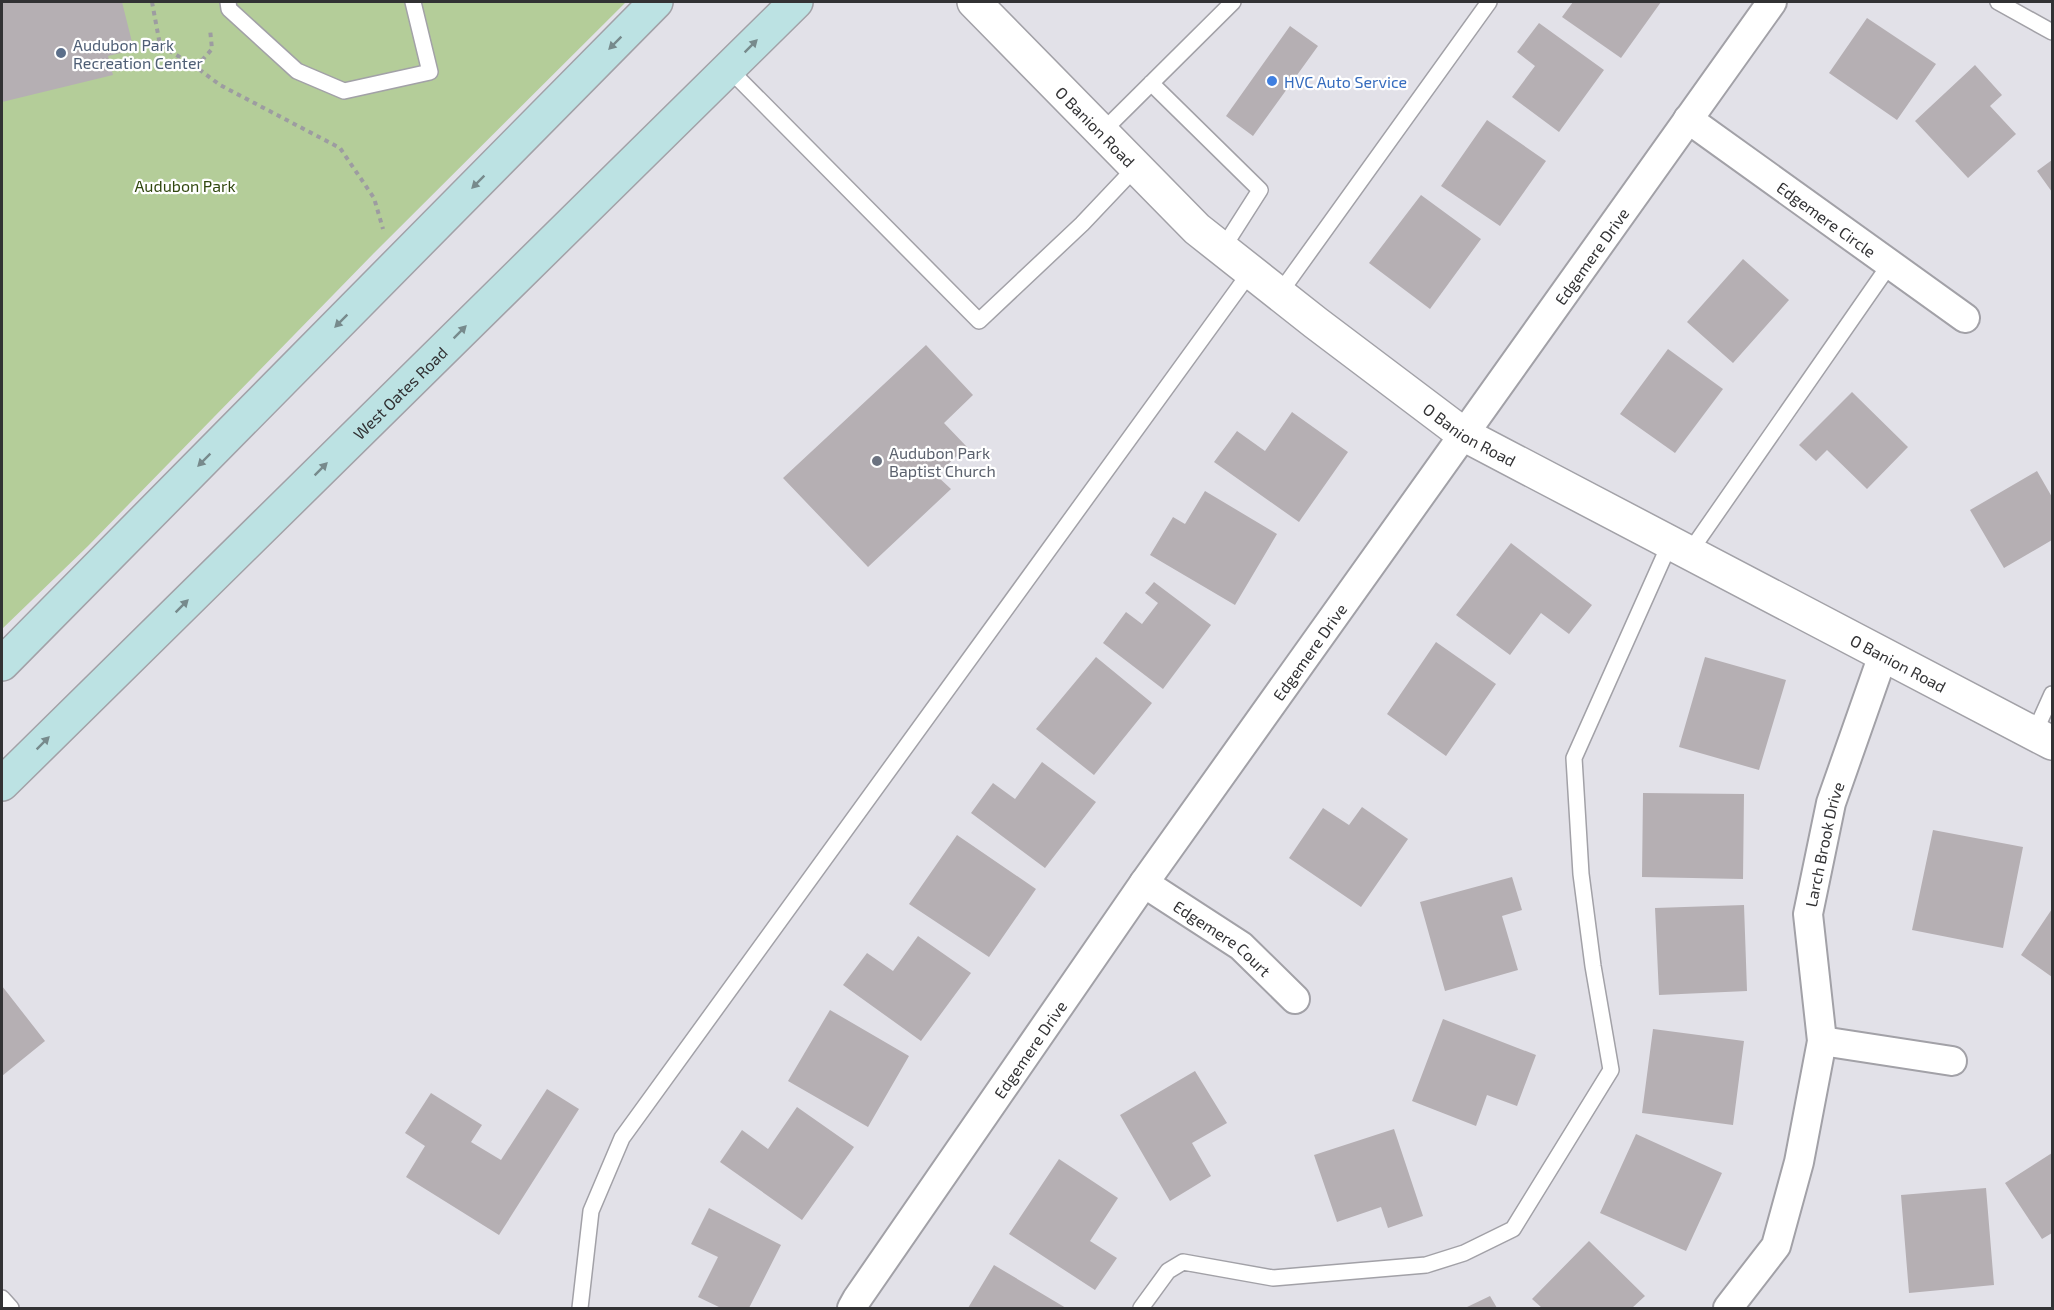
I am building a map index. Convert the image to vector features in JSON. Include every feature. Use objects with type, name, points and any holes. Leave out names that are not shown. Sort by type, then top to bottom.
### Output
[{"type":"main road","points":[[2,664],[656,2]]},
{"type":"main road","name":"West Oates Road","points":[[2,784],[796,2]]},
{"type":"street","name":"O Banion Road","points":[[974,2],[1197,229],[1463,434],[2043,739]]},
{"type":"street","name":"Edgemere Drive","points":[[852,1308],[1144,883],[1772,2]]},
{"type":"street","name":"Edgemere Circle","points":[[1688,119],[1965,318]]},
{"type":"street","name":"Larch Brook Drive","points":[[1728,1308],[1776,1246],[1799,1162],[1822,1041],[1808,914],[1831,803],[1883,655]]},
{"type":"street","name":"Edgemere Court","points":[[1144,883],[1241,946],[1294,999]]},
{"type":"street","points":[[1822,1041],[1952,1061]]},
{"type":"lane","points":[[228,2],[229,9],[297,71],[344,91],[430,72],[413,2]]},
{"type":"lane","points":[[1102,132],[1233,2]]},
{"type":"lane","points":[[1279,294],[1489,2]]},
{"type":"lane","points":[[1998,2],[2052,32]]},
{"type":"lane","points":[[728,68],[979,321],[1082,224],[1136,167]]},
{"type":"lane","points":[[1151,83],[1260,190],[1222,248]]},
{"type":"lane","points":[[1141,1308],[1168,1270],[1183,1262],[1273,1278],[1426,1265],[1464,1253],[1513,1229],[1611,1070],[1593,966],[1581,874],[1574,758],[1680,548],[1890,264]]},
{"type":"lane","points":[[580,1308],[591,1211],[622,1138],[1251,271]]},
{"type":"lane","points":[[2043,739],[2052,694]]},
{"type":"lane","points":[[2,1298],[11,1308]]},
{"type":"path","points":[[152,2],[160,45],[220,85],[340,148],[374,198],[385,236]]},
{"type":"path","points":[[196,67],[212,49],[210,25]]},
{"type":"green space","name":"Audubon Park","points":[[2,2],[626,2],[374,253],[88,546],[2,629]]},
{"type":"building","name":"Audubon Park Recreation Center","points":[[2,2],[122,2],[134,50],[108,56],[113,75],[2,102]]},
{"type":"building","points":[[1573,2],[1661,2],[1621,58],[1562,17]]},
{"type":"building","points":[[1867,18],[1936,64],[1897,120],[1829,73]]},
{"type":"building","points":[[1539,23],[1604,70],[1559,132],[1512,97],[1535,66],[1517,52]]},
{"type":"building","name":"HVC Auto Service","points":[[1290,26],[1318,46],[1253,136],[1226,116]]},
{"type":"building","points":[[1975,65],[2002,95],[1990,106],[2016,134],[1968,178],[1915,121]]},
{"type":"building","points":[[1487,120],[1546,161],[1500,226],[1441,186]]},
{"type":"building","points":[[2052,160],[2052,192],[2037,171]]},
{"type":"building","points":[[1421,195],[1481,239],[1430,309],[1369,263]]},
{"type":"building","points":[[1743,259],[1789,300],[1733,363],[1687,322]]},
{"type":"building","name":"Audubon Park Baptist Church","points":[[926,345],[973,395],[944,423],[967,447],[936,475],[951,489],[868,567],[783,478]]},
{"type":"building","points":[[1668,349],[1723,389],[1675,453],[1620,414]]},
{"type":"building","points":[[1852,392],[1908,447],[1867,489],[1827,450],[1816,461],[1799,445]]},
{"type":"building","points":[[1292,412],[1348,452],[1299,522],[1214,462],[1237,431],[1265,451]]},
{"type":"building","points":[[2037,471],[2052,497],[2052,540],[2004,568],[1970,510]]},
{"type":"building","points":[[1205,491],[1277,534],[1235,605],[1150,555],[1173,517],[1185,524]]},
{"type":"building","points":[[1511,543],[1592,605],[1569,634],[1541,613],[1510,655],[1456,615]]},
{"type":"building","points":[[1154,582],[1211,625],[1163,689],[1103,643],[1126,612],[1142,624],[1158,603],[1145,593]]},
{"type":"building","points":[[1436,642],[1496,684],[1446,756],[1387,714]]},
{"type":"building","points":[[1096,657],[1152,703],[1094,775],[1036,729]]},
{"type":"building","points":[[1705,657],[1786,680],[1759,770],[1679,747]]},
{"type":"building","points":[[1042,762],[1096,802],[1045,868],[971,813],[993,783],[1015,799]]},
{"type":"building","points":[[1643,793],[1744,794],[1743,879],[1642,877]]},
{"type":"building","points":[[1362,807],[1408,839],[1361,907],[1289,858],[1323,808],[1349,825]]},
{"type":"building","points":[[1933,830],[2023,847],[2003,948],[1912,930]]},
{"type":"building","points":[[957,835],[1036,889],[989,957],[909,904]]},
{"type":"building","points":[[1512,877],[1522,910],[1502,916],[1518,970],[1445,991],[1420,902]]},
{"type":"building","points":[[1744,905],[1747,991],[1659,995],[1655,908]]},
{"type":"building","points":[[2052,909],[2052,977],[2021,955]]},
{"type":"building","points":[[918,936],[971,973],[921,1041],[843,985],[867,953],[893,971]]},
{"type":"building","points":[[2,986],[45,1041],[2,1076]]},
{"type":"building","points":[[830,1010],[909,1056],[868,1127],[788,1081]]},
{"type":"building","points":[[1443,1019],[1536,1055],[1517,1106],[1487,1095],[1476,1126],[1412,1101]]},
{"type":"building","points":[[1653,1029],[1744,1041],[1733,1125],[1642,1113]]},
{"type":"building","points":[[1195,1071],[1227,1123],[1192,1143],[1211,1176],[1170,1201],[1120,1115]]},
{"type":"building","points":[[547,1089],[579,1109],[499,1235],[406,1177],[425,1146],[405,1133],[431,1093],[482,1125],[471,1142],[501,1160]]},
{"type":"building","points":[[797,1107],[854,1147],[802,1220],[720,1162],[742,1130],[768,1149]]},
{"type":"building","points":[[1394,1129],[1423,1216],[1388,1228],[1381,1207],[1337,1222],[1314,1155]]},
{"type":"building","points":[[1636,1134],[1722,1173],[1686,1251],[1600,1213]]},
{"type":"building","points":[[2052,1153],[2052,1233],[2042,1239],[2005,1183]]},
{"type":"building","points":[[1059,1159],[1118,1198],[1090,1241],[1117,1258],[1095,1290],[1009,1234]]},
{"type":"building","points":[[1986,1188],[1994,1285],[1909,1293],[1901,1195]]},
{"type":"building","points":[[709,1208],[781,1245],[749,1308],[721,1308],[698,1297],[718,1257],[691,1244]]},
{"type":"building","points":[[1589,1241],[1645,1296],[1632,1308],[1542,1308],[1532,1299]]},
{"type":"building","points":[[994,1265],[1066,1308],[968,1308]]},
{"type":"building","points":[[1490,1296],[1497,1308],[1465,1308]]},
{"type":"place","name":"Audubon Park Recreation Center","points":[[61,53]]},
{"type":"place","name":"HVC Auto Service","points":[[1272,81]]},
{"type":"place","name":"Audubon Park Baptist Church","points":[[877,461]]}]
